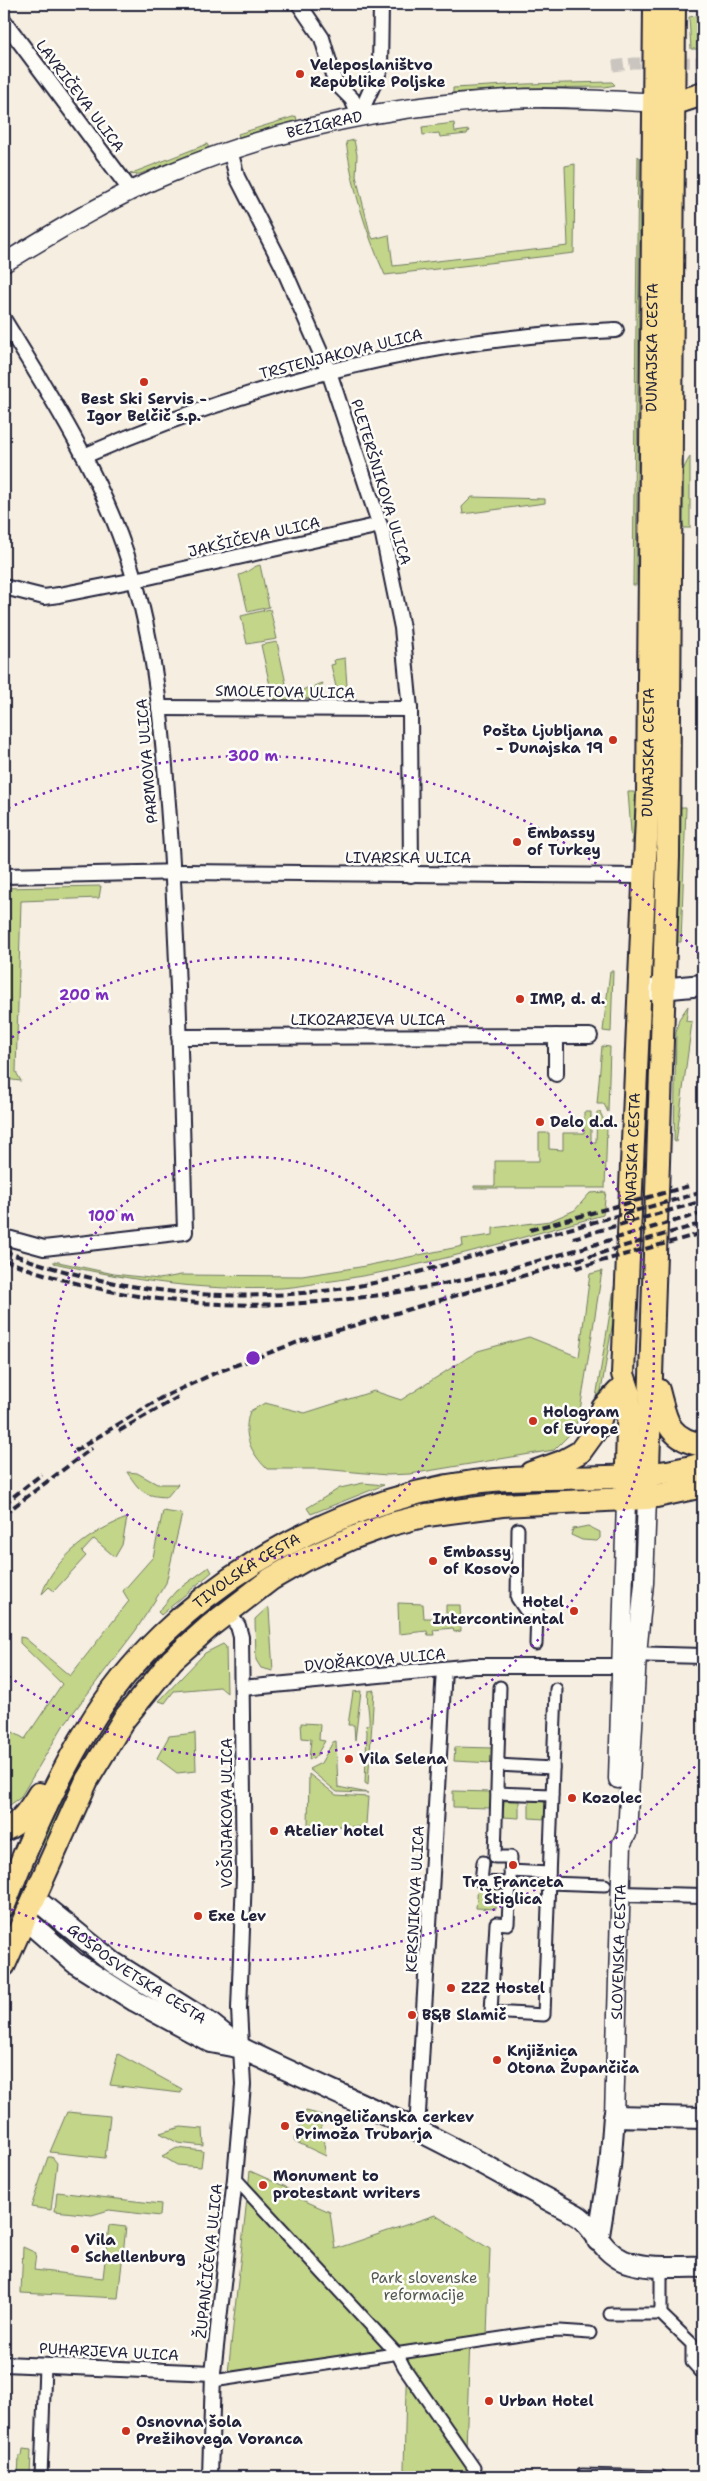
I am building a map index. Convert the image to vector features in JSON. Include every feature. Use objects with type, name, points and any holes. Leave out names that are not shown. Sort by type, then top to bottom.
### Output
[{"type":"main road","name":"DUNAJSKA CESTA","points":[[636,1499],[637,1476],[652,1362],[668,857],[664,103],[655,4]]},
{"type":"main road","name":"DUNAJSKA CESTA","points":[[637,1476],[628,1392],[620,1383],[648,793],[650,594],[664,103],[674,4]]},
{"type":"main road","points":[[664,103],[703,94]]},
{"type":"main road","points":[[664,103],[703,112]]},
{"type":"main road","points":[[639,992],[703,985]]},
{"type":"main road","points":[[652,1362],[664,1414],[670,1427],[684,1440],[703,1445]]},
{"type":"main road","points":[[550,1479],[578,1467],[598,1448],[611,1426],[620,1383]]},
{"type":"main road","points":[[496,1480],[543,1469],[571,1458],[591,1439],[598,1427],[603,1408],[620,1383]]},
{"type":"main road","name":"TIVOLSKA CESTA","points":[[4,1902],[9,1876],[63,1772],[90,1725],[136,1664],[205,1598],[239,1573],[305,1535],[359,1511],[428,1491],[496,1480],[637,1476],[673,1472],[703,1464]]},
{"type":"main road","name":"TIVOLSKA CESTA","points":[[4,1965],[87,1780],[124,1719],[172,1660],[270,1579],[304,1560],[344,1542],[388,1525],[427,1515],[485,1506],[636,1499],[703,1486]]},
{"type":"main road","points":[[4,1830],[17,1823],[32,1806],[44,1785],[63,1772]]},
{"type":"main road","points":[[9,1876],[34,1898]]},
{"type":"main road","name":"GOSPOSVETSKA CESTA","points":[[34,1898],[114,1963],[212,2024],[240,2048]]},
{"type":"main road","points":[[4,1902],[25,1919]]},
{"type":"main road","name":"GOSPOSVETSKA CESTA","points":[[25,1919],[75,1963],[135,2001],[211,2042],[240,2048],[417,2130],[582,2218],[598,2241],[614,2256],[638,2265],[703,2266]]},
{"type":"main road","points":[[614,2116],[703,2118]]},
{"type":"main road","name":"SLOVENSKA CESTA","points":[[598,2241],[610,2167],[614,2116]]},
{"type":"street","points":[[299,4],[322,38],[335,82],[352,99],[359,116]]},
{"type":"street","points":[[359,116],[380,69],[381,4]]},
{"type":"street","name":"LAVRIČEVA ULICA","points":[[4,21],[131,191]]},
{"type":"street","name":"BEŽIGRAD","points":[[4,264],[67,224],[131,191],[172,172],[266,138],[359,116],[455,103],[508,99],[664,103]]},
{"type":"street","name":"PLETERŠNIKOVA ULICA","points":[[230,150],[237,177],[282,265],[329,372],[380,525],[402,628],[410,709],[411,875]]},
{"type":"street","name":"PARMOVA ULICA","points":[[4,320],[84,456],[115,522],[135,580],[151,653],[159,708],[173,873],[185,1232],[44,1248],[4,1238]]},
{"type":"street","name":"TRSTENJAKOVA ULICA","points":[[84,456],[204,408],[329,372],[392,357],[482,341],[560,332],[616,330]]},
{"type":"street","name":"JAKŠIČEVA ULICA","points":[[4,587],[44,597],[135,580],[380,525]]},
{"type":"street","name":"SMOLETOVA ULICA","points":[[159,708],[410,709]]},
{"type":"street","name":"LIVARSKA ULICA","points":[[4,876],[173,873],[644,876]]},
{"type":"street","points":[[556,1036],[556,1074]]},
{"type":"street","name":"LIKOZARJEVA ULICA","points":[[179,1037],[590,1036]]},
{"type":"street","name":"SLOVENSKA CESTA","points":[[614,2116],[613,1890],[622,1844],[617,1834],[627,1658],[644,1583],[636,1499]]},
{"type":"street","points":[[518,1528],[517,1598],[524,1610],[537,1610],[536,1644]]},
{"type":"street","name":"VOŠNJAKOVA ULICA","points":[[228,1613],[238,1626],[241,1637],[244,1849],[239,2009],[240,2048]]},
{"type":"street","points":[[627,1658],[703,1656]]},
{"type":"street","name":"DVOŘAKOVA ULICA","points":[[242,1688],[510,1665],[569,1665],[627,1658]]},
{"type":"street","name":"KERSNIKOVA ULICA","points":[[417,2130],[444,1670]]},
{"type":"street","points":[[500,1687],[495,1857],[511,1857],[508,1924],[496,1923],[491,2012],[544,2015],[556,1689]]},
{"type":"street","points":[[498,1765],[553,1768]]},
{"type":"street","points":[[497,1792],[552,1795]]},
{"type":"street","points":[[483,1862],[482,1882],[510,1877],[549,1878],[613,1890],[703,1896]]},
{"type":"street","name":"ŽUPANČIČEVA ULICA","points":[[210,2477],[213,2377],[242,2098],[240,2048]]},
{"type":"street","points":[[235,2178],[398,2355],[404,2367],[474,2468]]},
{"type":"street","points":[[661,2277],[661,2314]]},
{"type":"street","points":[[610,2314],[661,2314],[692,2344],[692,2362],[703,2374]]},
{"type":"street","points":[[213,2377],[398,2355],[541,2332],[590,2333]]},
{"type":"street","name":"PUHARJEVA ULICA","points":[[4,2364],[213,2377]]},
{"type":"street","points":[[41,2477],[45,2366]]},
{"type":"street","points":[[582,2475],[650,2472],[661,2477]]},
{"type":"green space","points":[[703,15],[703,49],[691,49],[689,17]]},
{"type":"green space","points":[[612,82],[615,85],[605,87],[526,88],[453,93],[453,88]]},
{"type":"green space","points":[[296,116],[297,121],[239,137],[238,134]]},
{"type":"green space","points":[[454,123],[455,132],[469,130],[467,134],[440,137],[439,133],[423,135],[422,127]]},
{"type":"green space","points":[[354,140],[357,155],[356,176],[370,233],[373,239],[389,235],[393,266],[568,246],[565,166],[575,164],[574,253],[385,275],[371,242],[352,177],[346,142]]},
{"type":"green space","points":[[207,144],[209,148],[140,174],[127,175]]},
{"type":"green space","points":[[638,156],[640,158],[636,585],[633,585]]},
{"type":"green space","points":[[690,457],[690,528],[684,528],[679,492],[682,474]]},
{"type":"green space","points":[[472,497],[545,499],[545,503],[463,514],[462,507]]},
{"type":"green space","points":[[260,565],[269,607],[248,612],[239,575]]},
{"type":"green space","points":[[270,609],[277,639],[247,644],[241,616]]},
{"type":"green space","points":[[277,642],[288,693],[292,700],[273,699],[261,645]]},
{"type":"green space","points":[[345,658],[347,686],[336,687],[331,665],[335,664],[334,660]]},
{"type":"green space","points":[[323,683],[315,700],[297,697],[298,692],[307,688],[314,689],[314,686]]},
{"type":"green space","points":[[628,792],[634,792],[638,808],[632,844]]},
{"type":"green space","points":[[681,807],[686,807],[681,942],[673,942],[678,818]]},
{"type":"green space","points":[[101,886],[99,898],[21,901],[16,1072],[21,1081],[4,1079],[4,888]]},
{"type":"green space","points":[[610,971],[613,971],[611,1032],[603,1031]]},
{"type":"green space","points":[[688,1006],[686,1021],[692,1022],[676,1142],[674,1141],[676,1032],[679,1019]]},
{"type":"green space","points":[[602,1046],[610,1047],[608,1112],[604,1104],[597,1104]]},
{"type":"green space","points":[[584,1112],[591,1112],[591,1142],[596,1142],[597,1112],[600,1112],[607,1127],[605,1188],[474,1188],[474,1186],[495,1186],[495,1161],[539,1161],[539,1133],[549,1133],[549,1149],[563,1150],[563,1133],[584,1133]]},
{"type":"green space","points":[[606,1192],[603,1215],[439,1260],[373,1274],[296,1287],[252,1289],[195,1286],[140,1280],[54,1263],[54,1261],[114,1274],[159,1279],[181,1275],[302,1276],[360,1267],[463,1246],[462,1239],[493,1235],[493,1228],[550,1221],[575,1210],[590,1193]]},
{"type":"green space","points":[[619,1258],[620,1280],[598,1409],[593,1416]]},
{"type":"green space","points":[[602,1271],[579,1417],[573,1431],[554,1450],[410,1474],[387,1475],[322,1469],[267,1469],[252,1449],[247,1435],[250,1411],[265,1403],[305,1413],[374,1391],[401,1400],[478,1351],[529,1337],[579,1357],[590,1274]]},
{"type":"green space","points":[[127,1472],[137,1473],[157,1484],[178,1484],[167,1497],[147,1494],[135,1484]]},
{"type":"green space","points":[[363,1483],[384,1485],[311,1514],[307,1508],[340,1488]]},
{"type":"green space","points":[[526,1488],[593,1488],[483,1494],[414,1507],[190,1633],[186,1628],[223,1598],[261,1572],[302,1549],[344,1530],[388,1514],[433,1501],[479,1493]]},
{"type":"green space","points":[[163,1511],[182,1514],[166,1583],[136,1630],[63,1726],[20,1798],[4,1809],[4,1727],[25,1739],[62,1684],[20,1643],[20,1637],[25,1638],[70,1676],[129,1601],[123,1591],[153,1557]]},
{"type":"green space","points":[[127,1518],[122,1545],[115,1557],[94,1539],[82,1552],[86,1556],[54,1591],[49,1587],[42,1594],[47,1581],[55,1569],[76,1547],[101,1530]]},
{"type":"green space","points":[[588,1526],[600,1532],[600,1538],[597,1541],[582,1540],[571,1535],[573,1529]]},
{"type":"green space","points":[[209,1567],[212,1572],[161,1615],[158,1612],[176,1591]]},
{"type":"green space","points":[[398,1603],[423,1604],[424,1618],[446,1618],[446,1605],[460,1605],[461,1631],[454,1632],[453,1628],[433,1630],[434,1635],[428,1635],[427,1631],[399,1634]]},
{"type":"green space","points":[[268,1607],[273,1671],[261,1668],[256,1660],[255,1619]]},
{"type":"green space","points":[[177,1637],[181,1641],[48,1849],[42,1844],[100,1735],[135,1685]]},
{"type":"green space","points":[[223,1644],[226,1647],[227,1693],[220,1687],[174,1691],[165,1703],[159,1701],[205,1653]]},
{"type":"green space","points":[[374,1690],[368,1785],[365,1783],[366,1725],[369,1725],[368,1691]]},
{"type":"green space","points":[[361,1691],[355,1740],[354,1725],[348,1725],[353,1692]]},
{"type":"green space","points":[[301,1723],[320,1724],[319,1740],[325,1741],[316,1756],[309,1760],[311,1739],[302,1738]]},
{"type":"green space","points":[[195,1733],[196,1771],[177,1773],[157,1758],[169,1736]]},
{"type":"green space","points":[[336,1741],[338,1787],[368,1793],[337,1792],[309,1769],[321,1763],[333,1742]]},
{"type":"green space","points":[[455,1747],[493,1748],[492,1763],[454,1761]]},
{"type":"green space","points":[[309,1774],[336,1795],[368,1797],[366,1824],[361,1827],[308,1825]]},
{"type":"green space","points":[[453,1791],[491,1792],[491,1808],[453,1807]]},
{"type":"green space","points":[[504,1801],[519,1801],[519,1818],[503,1817]]},
{"type":"green space","points":[[529,1801],[546,1802],[545,1819],[529,1818]]},
{"type":"green space","points":[[478,1885],[497,1886],[496,1909],[476,1908]]},
{"type":"green space","points":[[118,2054],[182,2089],[181,2093],[110,2085]]},
{"type":"green space","points":[[306,2111],[322,2115],[320,2119],[326,2156],[294,2141]]},
{"type":"green space","points":[[67,2112],[110,2116],[105,2158],[50,2152]]},
{"type":"green space","points":[[181,2127],[203,2129],[204,2146],[178,2143],[160,2133]]},
{"type":"green space","points":[[177,2148],[203,2151],[201,2167],[177,2165],[162,2156]]},
{"type":"green space","points":[[48,2157],[52,2157],[57,2163],[51,2210],[31,2207]]},
{"type":"green space","name":"Park slovenske reformacije","points":[[250,2171],[286,2187],[294,2196],[330,2212],[335,2249],[435,2215],[490,2249],[487,2336],[470,2339],[466,2449],[468,2477],[407,2477],[404,2469],[407,2348],[228,2373]]},
{"type":"green space","points":[[57,2192],[161,2204],[160,2216],[109,2210],[92,2215],[55,2211]]},
{"type":"green space","points":[[109,2225],[126,2227],[118,2298],[21,2293],[23,2247],[36,2253],[34,2270],[103,2278]]},
{"type":"green space","points":[[23,2449],[31,2450],[30,2477],[18,2477],[19,2456],[22,2456]]},
{"type":"tunnel","points":[[613,66],[634,63],[703,62]]},
{"type":"railway","points":[[530,1230],[689,1186]]},
{"type":"railway","points":[[4,1251],[87,1277],[129,1286],[215,1295],[302,1293],[365,1285],[404,1276],[703,1192]]},
{"type":"railway","points":[[573,1238],[703,1201]]},
{"type":"railway","points":[[4,1260],[63,1280],[123,1293],[183,1302],[242,1305],[303,1303],[423,1288],[484,1275],[539,1261],[703,1213]]},
{"type":"railway","points":[[75,1451],[161,1398],[215,1373],[301,1341],[703,1223]]},
{"type":"railway","points":[[576,1268],[703,1233]]},
{"type":"railway","points":[[119,1431],[180,1396]]},
{"type":"railway","points":[[4,1514],[92,1448]]},
{"type":"railway","points":[[4,1504],[42,1474]]},
{"type":"place","name":"Veleposlaništvo Republike Poljske","points":[[300,74]]},
{"type":"place","name":"Best Ski Servis - Igor Belčič s.p.","points":[[144,382]]},
{"type":"place","name":"Pošta Ljubljana - Dunajska 19","points":[[613,740]]},
{"type":"place","name":"Embassy of Turkey","points":[[517,842]]},
{"type":"place","name":"IMP, d. d.","points":[[520,999]]},
{"type":"place","name":"Delo d.d.","points":[[540,1122]]},
{"type":"place","name":"Hologram of Europe","points":[[533,1421]]},
{"type":"place","name":"Embassy of Kosovo","points":[[433,1561]]},
{"type":"place","name":"Hotel Intercontinental","points":[[574,1611]]},
{"type":"place","name":"Vila Selena","points":[[349,1759]]},
{"type":"place","name":"Kozolec","points":[[572,1798]]},
{"type":"place","name":"Atelier hotel","points":[[274,1831]]},
{"type":"place","name":"Trg Franceta Štiglica","points":[[513,1865]]},
{"type":"place","name":"Exe Lev","points":[[198,1916]]},
{"type":"place","name":"ZZZ Hostel","points":[[451,1988]]},
{"type":"place","name":"B&B Slamič","points":[[412,2015]]},
{"type":"place","name":"Knjižnica Otona Župančiča","points":[[497,2060]]},
{"type":"place","name":"Evangeličanska cerkev Primoža Trubarja","points":[[285,2126]]},
{"type":"place","name":"Monument to protestant writers","points":[[263,2185]]},
{"type":"place","name":"Vila Schellenburg","points":[[75,2249]]},
{"type":"place","name":"Urban Hotel","points":[[489,2401]]},
{"type":"place","name":"Osnovna šola Prežihovega Voranca","points":[[126,2431]]}]
